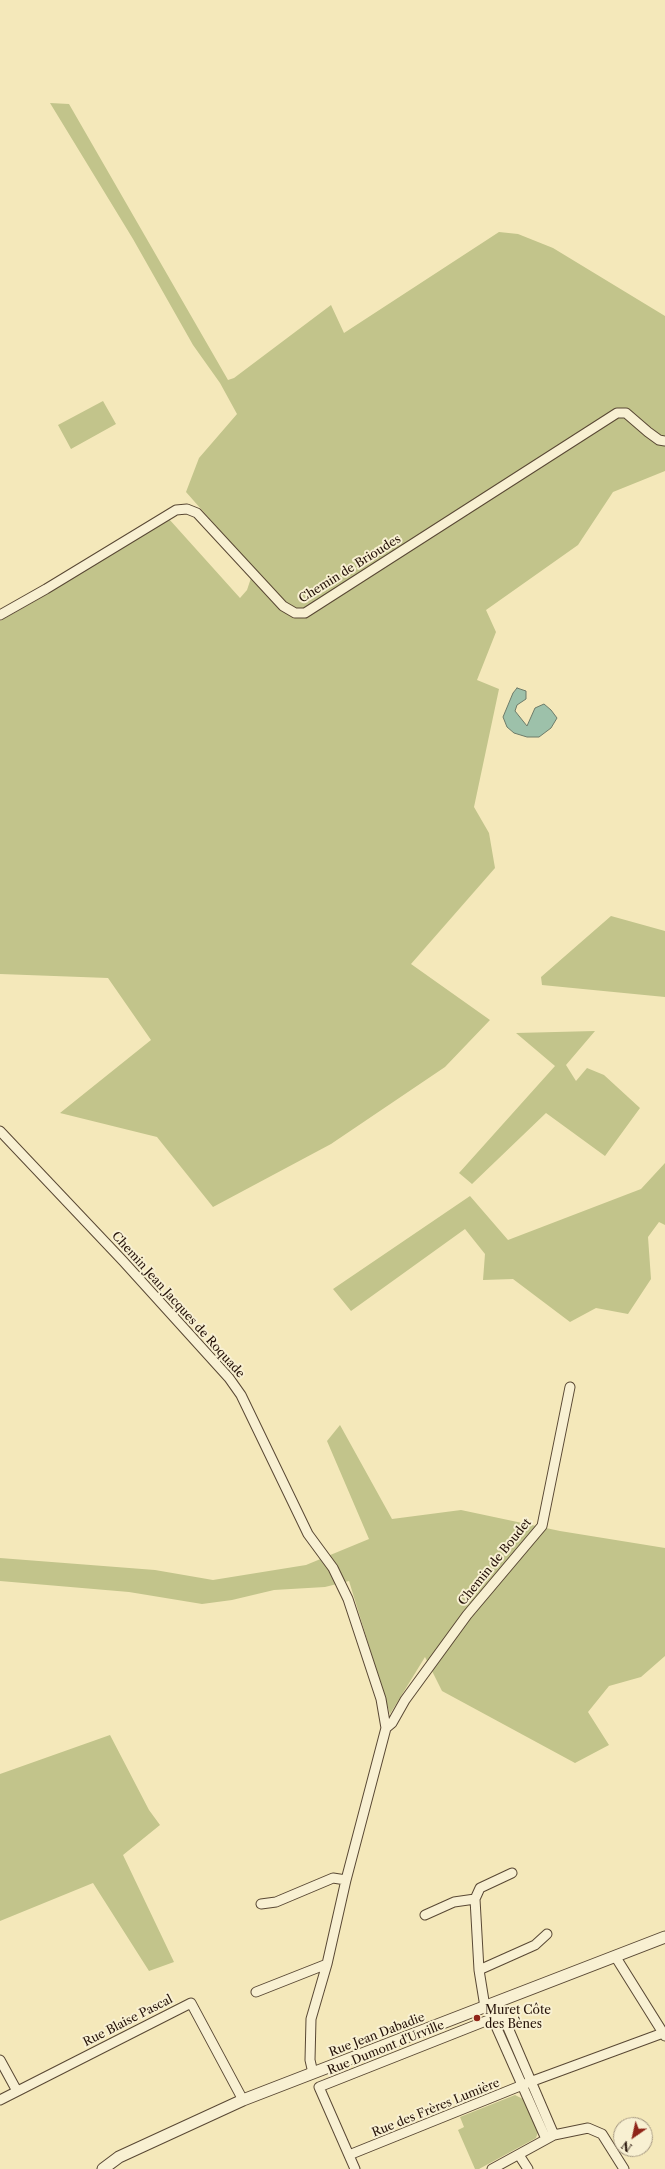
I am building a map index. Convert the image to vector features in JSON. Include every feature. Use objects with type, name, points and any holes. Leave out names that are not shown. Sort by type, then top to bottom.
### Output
[{"type":"street","name":"Chemin de Brioudes","points":[[0,615],[46,589],[176,510],[187,509],[197,512],[283,606],[294,613],[305,613],[616,413],[626,413],[659,440],[665,441]]},
{"type":"street","name":"Chemin Jean Jacques de Roquade","points":[[0,1131],[128,1266],[229,1378],[241,1395],[308,1534],[332,1568],[348,1599],[381,1699],[386,1728],[346,1880],[327,1964],[311,2019],[310,2060],[314,2073]]},
{"type":"street","name":"Chemin de Boudet","points":[[386,1728],[392,1723],[405,1700],[467,1615],[542,1526],[570,1387]]},
{"type":"street","points":[[512,1873],[480,1888],[475,1899],[479,1970],[490,2005],[497,2017],[550,2137]]},
{"type":"street","points":[[261,1904],[276,1902],[333,1878],[346,1880]]},
{"type":"street","points":[[425,1914],[454,1902],[475,1899]]},
{"type":"street","points":[[479,1970],[535,1945],[547,1934]]},
{"type":"street","name":"Rue Jean Dabadie","points":[[104,2169],[119,2157],[243,2100],[665,1937]]},
{"type":"street","points":[[616,1956],[664,2034]]},
{"type":"street","points":[[256,1992],[327,1964]]},
{"type":"street","name":"Rue Blaise Pascal","points":[[0,2100],[191,2003],[243,2100]]},
{"type":"street","name":"Rue Dumont d'Urville","points":[[355,2169],[319,2087],[497,2017]]},
{"type":"street","name":"Rue des Frères Lumière","points":[[349,2155],[526,2084],[664,2034]]},
{"type":"street","points":[[0,2060],[17,2091]]},
{"type":"street","points":[[492,2169],[550,2137],[588,2128],[602,2134],[624,2169]]},
{"type":"street","points":[[519,2155],[528,2169]]},
{"type":"shaded area","points":[[50,103],[69,104],[228,380],[234,378],[331,305],[344,333],[499,232],[518,234],[553,248],[665,316],[665,471],[613,492],[578,545],[486,610],[496,632],[477,680],[499,689],[474,807],[489,833],[495,868],[411,964],[490,1020],[445,1067],[331,1144],[213,1207],[157,1137],[60,1113],[151,1040],[108,978],[0,974],[0,621],[39,599],[169,519],[240,598],[247,590],[254,569],[186,492],[199,458],[237,414],[220,383],[193,345],[133,239]]},
{"type":"shaded area","points":[[103,401],[116,424],[71,449],[58,425]]},
{"type":"shaded area","points":[[517,688],[526,691],[526,699],[517,705],[515,711],[527,726],[535,708],[544,704],[557,718],[551,728],[539,737],[527,737],[514,733],[507,727],[503,717],[513,693]]},
{"type":"shaded area","points":[[611,916],[665,931],[665,997],[542,985],[541,977]]},
{"type":"shaded area","points":[[595,1031],[566,1065],[576,1081],[587,1068],[604,1075],[640,1108],[605,1156],[546,1113],[472,1184],[459,1173],[555,1066],[516,1033]]},
{"type":"shaded area","points":[[665,1163],[665,1225],[659,1222],[648,1237],[651,1279],[628,1314],[596,1308],[570,1322],[513,1279],[483,1280],[485,1254],[465,1229],[351,1311],[333,1289],[470,1196],[508,1240],[641,1189]]},
{"type":"shaded area","points":[[340,1425],[392,1519],[461,1510],[560,1531],[665,1548],[665,1656],[641,1677],[609,1686],[588,1712],[609,1745],[575,1763],[442,1691],[425,1657],[390,1714],[349,1581],[325,1587],[274,1590],[232,1600],[202,1604],[129,1592],[0,1581],[0,1558],[155,1570],[213,1580],[306,1565],[369,1539],[327,1441]]},
{"type":"shaded area","points":[[110,1735],[149,1810],[160,1825],[123,1855],[174,1962],[149,1971],[93,1883],[0,1921],[0,1774]]},
{"type":"shaded area","points":[[515,2095],[525,2100],[538,2132],[536,2138],[479,2169],[475,2169],[458,2130],[464,2127],[460,2117]]},
{"type":"place","name":"Muret Côte des Bènes","points":[[477,2018]]}]
